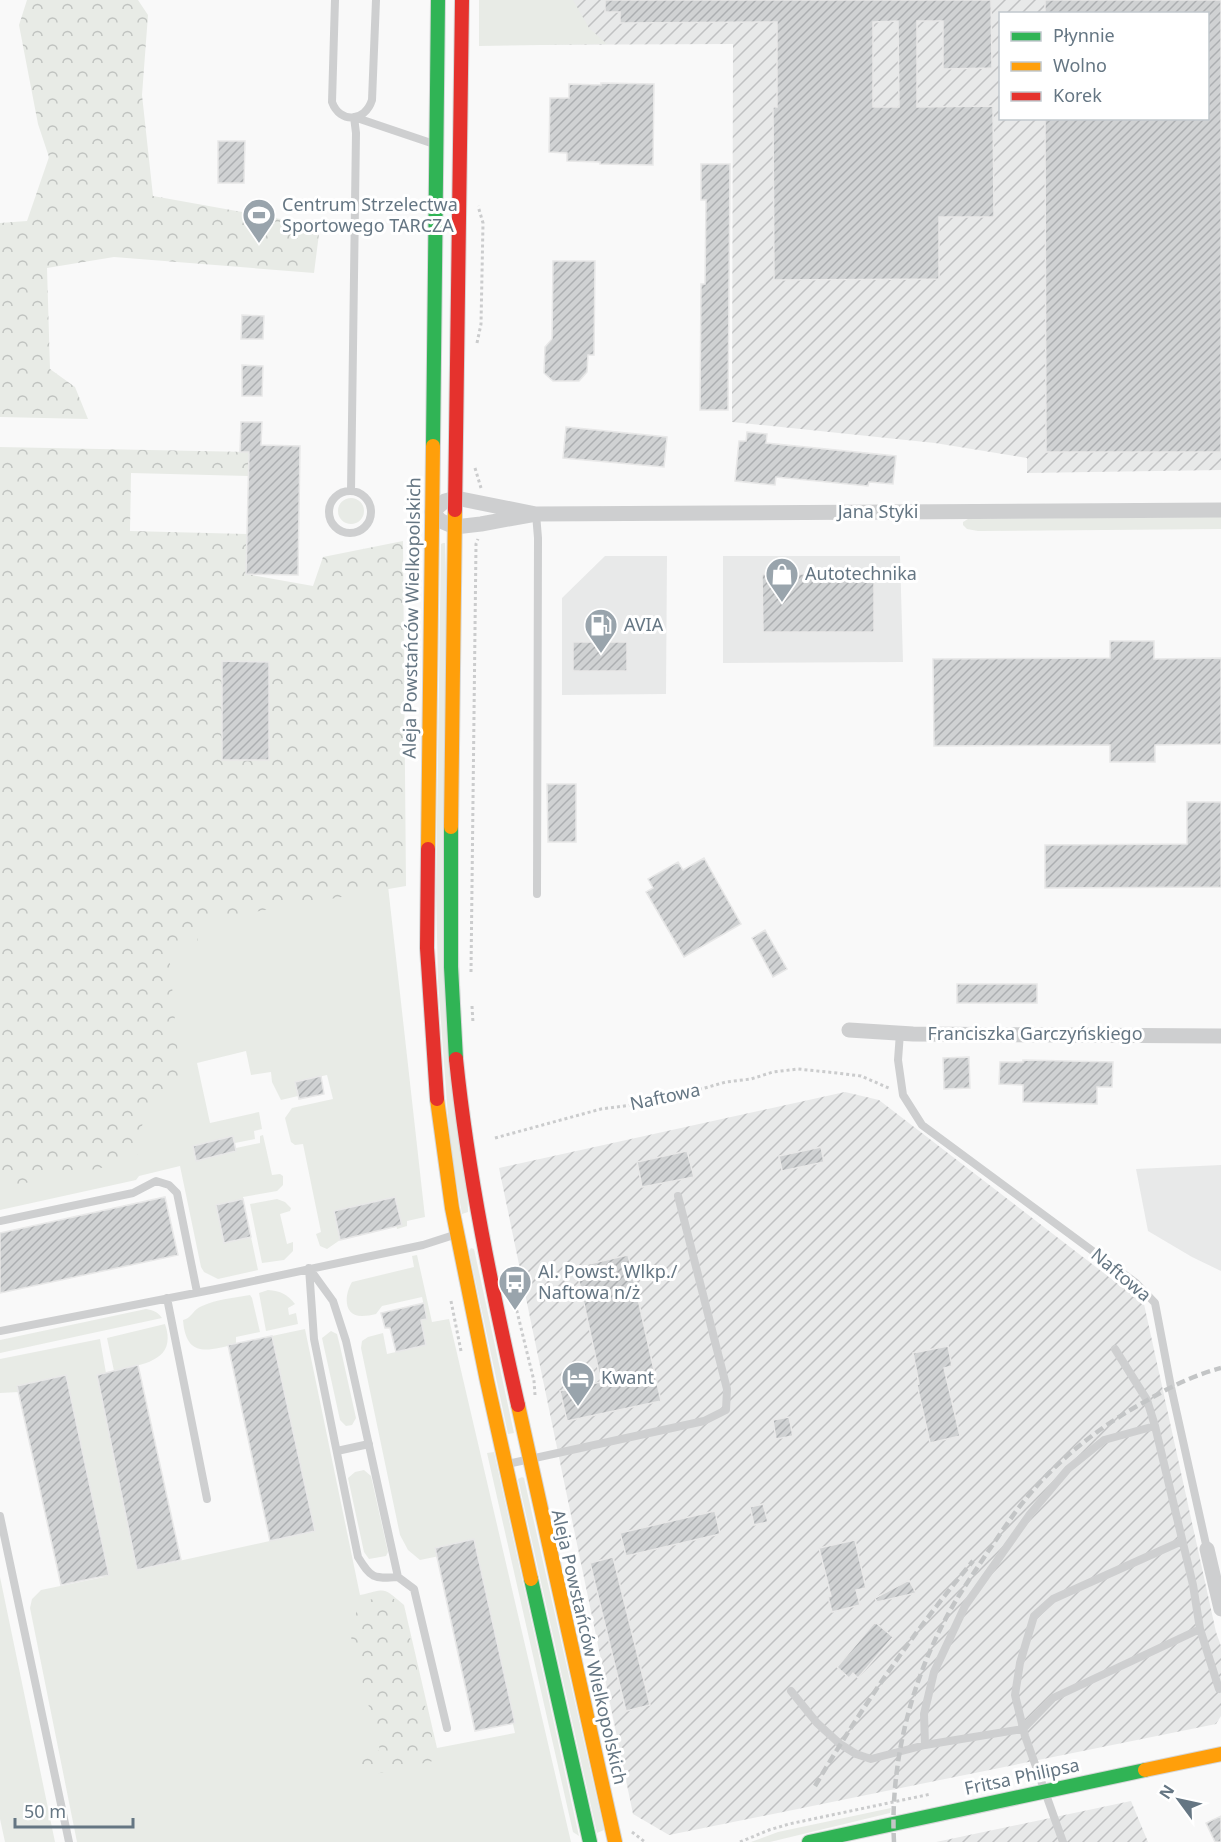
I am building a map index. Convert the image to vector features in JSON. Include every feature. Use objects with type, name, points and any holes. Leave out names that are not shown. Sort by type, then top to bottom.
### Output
[{"type":"main road","name":"Aleja Powstańców Wielkopolskich","points":[[438,0],[427,897],[431,1035],[438,1112],[457,1235],[590,1842]]},
{"type":"main road","name":"Aleja Powstańców Wielkopolskich","points":[[462,0],[450,874],[452,987],[456,1052],[479,1230],[615,1842]]},
{"type":"main road","name":"Fritsa Philipsa","points":[[809,1842],[827,1840],[1221,1754]]},
{"type":"street","name":"Jana Styki","points":[[456,498],[536,514]]},
{"type":"street","points":[[455,527],[432,512],[445,501],[456,498]]},
{"type":"street","name":"Jana Styki","points":[[455,527],[536,514],[1221,510]]},
{"type":"street","name":"Franciszka Garczyńskiego","points":[[849,1030],[900,1033],[1221,1036]]},
{"type":"street","name":"Naftowa","points":[[1207,1550],[1221,1609]]},
{"type":"lane","points":[[335,0],[332,102],[335,108],[347,117],[354,117],[436,145]]},
{"type":"lane","points":[[354,117],[365,113],[372,100],[376,0]]},
{"type":"lane","points":[[351,491],[356,133],[354,117]]},
{"type":"lane","points":[[351,491],[365,497],[370,504],[371,512],[369,520],[361,530],[353,533],[338,529],[332,523],[329,511],[336,497],[342,492],[351,491]]},
{"type":"lane","points":[[536,514],[538,538],[537,894]]},
{"type":"lane","name":"Naftowa","points":[[900,1033],[898,1060],[903,1095],[922,1125],[1136,1283],[1155,1303],[1207,1550]]},
{"type":"lane","points":[[0,1221],[133,1193],[156,1181],[170,1185],[177,1193],[197,1292]]},
{"type":"lane","points":[[506,1465],[704,1421],[726,1410],[727,1389],[678,1196]]},
{"type":"lane","points":[[0,1331],[423,1245],[479,1230]]},
{"type":"lane","points":[[309,1268],[333,1301],[346,1341],[398,1577],[414,1589],[447,1728]]},
{"type":"lane","points":[[309,1268],[314,1339],[358,1557],[368,1573],[380,1579],[398,1577]]},
{"type":"lane","points":[[167,1298],[207,1499]]},
{"type":"lane","points":[[1115,1349],[1147,1400],[1182,1541],[1200,1629],[1220,1689]]},
{"type":"lane","points":[[925,1745],[924,1714],[934,1672],[965,1606],[1030,1514],[1068,1468],[1104,1440],[1155,1426]]},
{"type":"lane","points":[[337,1451],[369,1444]]},
{"type":"lane","points":[[0,1516],[69,1842]]},
{"type":"lane","points":[[1063,1842],[1023,1728],[1015,1695],[1020,1663],[1034,1616],[1053,1599],[1182,1541]]},
{"type":"lane","points":[[791,1691],[817,1723],[840,1744],[856,1754],[871,1759],[925,1745],[1023,1728],[1053,1698],[1200,1629]]},
{"type":"path","points":[[475,352],[481,324],[483,223],[478,204]]},
{"type":"path","points":[[472,458],[481,489],[481,503]]},
{"type":"path","points":[[471,980],[476,544],[481,534],[481,524]]},
{"type":"path","points":[[472,1001],[473,1023]]},
{"type":"path","name":"Naftowa","points":[[495,1138],[600,1109],[655,1102],[726,1082],[798,1069],[861,1076],[903,1095]]},
{"type":"path","points":[[510,1283],[534,1381],[536,1402]]},
{"type":"path","points":[[740,1842],[789,1824],[931,1794]]},
{"type":"shaded area","points":[[507,0],[1221,0],[1221,470],[1027,473],[1027,458],[935,443],[732,422],[733,44],[507,45]]},
{"type":"shaded area","points":[[605,556],[667,556],[666,694],[562,695],[562,598]]},
{"type":"shaded area","points":[[723,556],[900,556],[903,662],[723,663]]},
{"type":"shaded area","points":[[845,1092],[879,1100],[1144,1304],[1216,1632],[1221,1646],[1221,1716],[1216,1724],[669,1835],[633,1814],[499,1168]]},
{"type":"shaded area","points":[[1221,1165],[1221,1271],[1148,1231],[1136,1169]]},
{"type":"shaded area","points":[[1131,1801],[1148,1842],[936,1842]]},
{"type":"green space","points":[[27,0],[138,0],[148,15],[142,95],[153,196],[320,226],[314,273],[114,257],[47,268],[50,369],[75,387],[88,419],[0,417],[0,223],[27,221],[49,157],[38,124],[19,25]]},
{"type":"green space","points":[[479,0],[573,0],[589,28],[607,44],[479,46]]},
{"type":"green space","points":[[0,447],[249,452],[248,476],[131,473],[130,531],[247,534],[246,574],[313,586],[323,557],[403,541],[406,886],[196,922],[198,942],[169,952],[181,1089],[144,1115],[136,1161],[0,1188]]},
{"type":"green space","points":[[351,498],[360,502],[364,511],[360,520],[351,524],[342,520],[338,511],[342,502]]},
{"type":"green space","points":[[1221,517],[1221,529],[978,531],[967,529],[963,525],[963,522],[968,519]]},
{"type":"green space","points":[[445,543],[468,1212],[462,1214],[450,1144],[438,981],[436,891],[441,544]]},
{"type":"green space","points":[[386,868],[425,1217],[407,1221],[407,1226],[397,1229],[391,1201],[335,1214],[340,1240],[327,1249],[320,1246],[316,1234],[321,1232],[303,1144],[295,1145],[291,1142],[285,1118],[292,1108],[333,1099],[327,1075],[295,1082],[298,1096],[281,1100],[272,1082],[271,1072],[251,1075],[246,1051],[197,1063],[210,1123],[259,1112],[262,1129],[254,1131],[255,1139],[235,1143],[233,1136],[193,1147],[197,1161],[260,1143],[260,1136],[263,1135],[272,1175],[283,1176],[283,1185],[277,1191],[216,1205],[224,1243],[251,1237],[258,1270],[218,1279],[204,1272],[201,1267],[180,1166],[139,1176],[136,1180],[0,1210],[0,913]]},
{"type":"green space","points":[[277,1199],[285,1202],[291,1208],[290,1211],[280,1214],[287,1244],[293,1242],[293,1251],[284,1260],[262,1263],[250,1204]]},
{"type":"green space","points":[[471,1248],[474,1249],[514,1433],[508,1434],[469,1251]]},
{"type":"green space","points":[[417,1255],[432,1322],[449,1319],[571,1842],[77,1842],[30,1608],[32,1599],[41,1590],[104,1577],[63,1381],[19,1392],[0,1393],[0,1359],[100,1339],[106,1373],[97,1375],[138,1570],[315,1531],[272,1336],[305,1329],[360,1595],[384,1591],[404,1605],[437,1748],[515,1733],[473,1549],[420,1560],[408,1550],[400,1535],[361,1348],[362,1341],[383,1333],[387,1354],[426,1345],[421,1320],[427,1319],[422,1297],[382,1306],[376,1314],[365,1316],[356,1315],[348,1308],[347,1298],[352,1282],[414,1267],[412,1256]]},
{"type":"green space","points":[[268,1290],[283,1294],[295,1304],[288,1308],[289,1315],[296,1313],[298,1324],[266,1331],[259,1293]]},
{"type":"green space","points":[[250,1295],[260,1332],[236,1337],[236,1344],[216,1349],[200,1349],[188,1341],[183,1320],[196,1309],[214,1302]]},
{"type":"green space","points":[[146,1309],[159,1314],[162,1318],[0,1353],[0,1340]]},
{"type":"green space","points":[[165,1324],[168,1337],[162,1354],[145,1363],[114,1371],[107,1338]]},
{"type":"green space","points":[[331,1331],[337,1334],[340,1346],[356,1418],[352,1425],[346,1426],[340,1420],[322,1338]]},
{"type":"green space","points":[[494,1452],[579,1836],[573,1832],[487,1453]]},
{"type":"green space","points":[[364,1470],[371,1476],[388,1552],[386,1556],[369,1559],[364,1552],[348,1478],[355,1472]]},
{"type":"green space","points":[[522,1477],[604,1830],[597,1833],[518,1479]]},
{"type":"green space","points":[[0,1577],[55,1842],[5,1842],[0,1819]]},
{"type":"green space","points":[[387,1594],[403,1606],[435,1750],[433,1761],[362,1775],[358,1758],[380,1750],[351,1637],[358,1604]]},
{"type":"green space","points":[[891,1808],[890,1813],[770,1842],[751,1842],[778,1832]]},
{"type":"building","points":[[605,0],[991,0],[992,68],[943,69],[943,21],[917,21],[917,107],[993,106],[994,217],[939,217],[939,279],[774,280],[773,107],[777,107],[777,22],[620,23],[620,12],[605,12]],"holes":[[[898,21],[899,107],[873,107],[873,22]]]},
{"type":"building","points":[[1045,0],[1221,0],[1221,452],[1046,452],[1045,120],[1209,120],[1209,12],[1045,12]]},
{"type":"building","points":[[601,83],[654,84],[653,165],[567,161],[567,153],[549,152],[550,98],[569,98],[569,84],[601,85]]},
{"type":"building","points":[[218,141],[245,141],[244,183],[218,183]]},
{"type":"building","points":[[701,164],[730,164],[728,410],[700,410],[701,284],[705,284],[706,200],[701,200]]},
{"type":"building","points":[[553,261],[595,261],[594,355],[588,355],[587,372],[579,381],[553,381],[544,373],[545,347],[552,339]]},
{"type":"building","points":[[242,315],[264,316],[263,339],[241,339]]},
{"type":"building","points":[[242,365],[263,366],[262,396],[242,396]]},
{"type":"building","points":[[241,422],[262,422],[261,445],[300,446],[298,575],[246,574],[249,452],[240,452]]},
{"type":"building","points":[[566,427],[667,437],[664,467],[563,458]]},
{"type":"building","points":[[747,432],[767,434],[766,443],[896,456],[893,484],[869,482],[868,486],[776,477],[775,485],[735,481],[739,441],[746,441]]},
{"type":"building","points":[[762,574],[874,574],[874,632],[763,632]]},
{"type":"building","points":[[1110,641],[1154,641],[1154,659],[1221,658],[1221,744],[1155,745],[1155,762],[1110,762],[1110,745],[934,746],[933,659],[1110,658]]},
{"type":"building","points":[[573,642],[627,642],[627,671],[573,671]]},
{"type":"building","points":[[222,661],[269,662],[269,760],[222,760]]},
{"type":"building","points":[[547,784],[576,784],[576,842],[548,842]]},
{"type":"building","points":[[1187,802],[1221,802],[1221,887],[1045,888],[1045,845],[1187,844]]},
{"type":"building","points":[[704,858],[741,924],[684,957],[646,892],[653,888],[648,879],[678,862],[683,870]]},
{"type":"building","points":[[765,930],[787,969],[773,977],[752,938]]},
{"type":"building","points":[[957,984],[1037,984],[1037,1003],[957,1003]]},
{"type":"building","points":[[969,1057],[970,1088],[944,1089],[943,1058]]},
{"type":"building","points":[[1023,1060],[1113,1062],[1112,1087],[1097,1087],[1097,1104],[1023,1102],[1023,1085],[999,1084],[1000,1062],[1023,1062]]},
{"type":"building","points":[[321,1076],[324,1094],[299,1099],[295,1082]]},
{"type":"building","points":[[233,1136],[236,1151],[196,1161],[193,1146]]},
{"type":"building","points":[[821,1147],[824,1162],[782,1171],[779,1156]]},
{"type":"building","points":[[687,1151],[694,1177],[642,1187],[637,1162]]},
{"type":"building","points":[[165,1197],[178,1255],[0,1293],[0,1233]]},
{"type":"building","points":[[395,1197],[402,1225],[340,1240],[334,1211]]},
{"type":"building","points":[[243,1199],[251,1237],[224,1243],[216,1205]]},
{"type":"building","points":[[628,1255],[661,1401],[567,1421],[560,1391],[601,1382],[576,1267]]},
{"type":"building","points":[[424,1303],[427,1319],[421,1320],[426,1345],[396,1352],[390,1328],[385,1328],[381,1313]]},
{"type":"building","points":[[272,1336],[315,1531],[270,1541],[228,1345]]},
{"type":"building","points":[[948,1346],[952,1366],[944,1368],[960,1436],[930,1443],[917,1385],[919,1384],[913,1353]]},
{"type":"building","points":[[138,1365],[181,1560],[137,1570],[97,1375]]},
{"type":"building","points":[[66,1375],[109,1575],[61,1585],[17,1386]]},
{"type":"building","points":[[789,1417],[793,1436],[776,1439],[773,1420]]},
{"type":"building","points":[[763,1504],[768,1522],[754,1525],[750,1507]]},
{"type":"building","points":[[715,1511],[720,1534],[626,1556],[620,1533]]},
{"type":"building","points":[[474,1539],[515,1723],[475,1731],[435,1548]]},
{"type":"building","points":[[855,1540],[866,1588],[856,1590],[860,1605],[832,1612],[828,1597],[831,1596],[819,1548]]},
{"type":"building","points":[[613,1557],[650,1705],[626,1711],[590,1563]]},
{"type":"building","points":[[909,1580],[916,1593],[877,1602],[875,1598]]},
{"type":"building","points":[[875,1622],[893,1637],[858,1678],[853,1673],[849,1678],[837,1667]]},
{"type":"building","points":[[1221,1816],[1221,1842],[1215,1842],[1206,1823]]},
{"type":"railway","points":[[894,1842],[895,1786],[899,1757],[904,1729],[921,1674],[954,1604],[1005,1527],[1024,1501],[1051,1471],[1096,1433],[1164,1391],[1221,1368]]},
{"type":"railway","points":[[815,1786],[851,1727],[890,1670],[973,1561]]},
{"type":"traffic: fast","points":[[433,446],[438,0]]},
{"type":"traffic: fast","points":[[451,827],[451,967],[456,1059]]},
{"type":"traffic: fast","points":[[531,1579],[590,1842]]},
{"type":"traffic: fast","points":[[809,1842],[1145,1770]]},
{"type":"traffic: slow","points":[[428,849],[433,446]]},
{"type":"traffic: slow","points":[[451,827],[455,510]]},
{"type":"traffic: slow","points":[[437,1099],[452,1208],[531,1579]]},
{"type":"traffic: slow","points":[[518,1405],[615,1842]]},
{"type":"traffic: slow","points":[[1145,1770],[1221,1754]]},
{"type":"traffic: jam","points":[[455,510],[462,0]]},
{"type":"traffic: jam","points":[[428,849],[427,948],[437,1099]]},
{"type":"traffic: jam","points":[[456,1059],[467,1146],[482,1233],[518,1405]]},
{"type":"place","name":"Centrum Strzelectwa Sportowego TARCZA","points":[[259,244]]},
{"type":"place","name":"Autotechnika","points":[[782,603]]},
{"type":"place","name":"AVIA","points":[[601,654]]},
{"type":"place","name":"Al. Powst. Wlkp./ Naftowa n/ż","points":[[515,1311]]},
{"type":"place","name":"Kwant","points":[[578,1407]]}]
